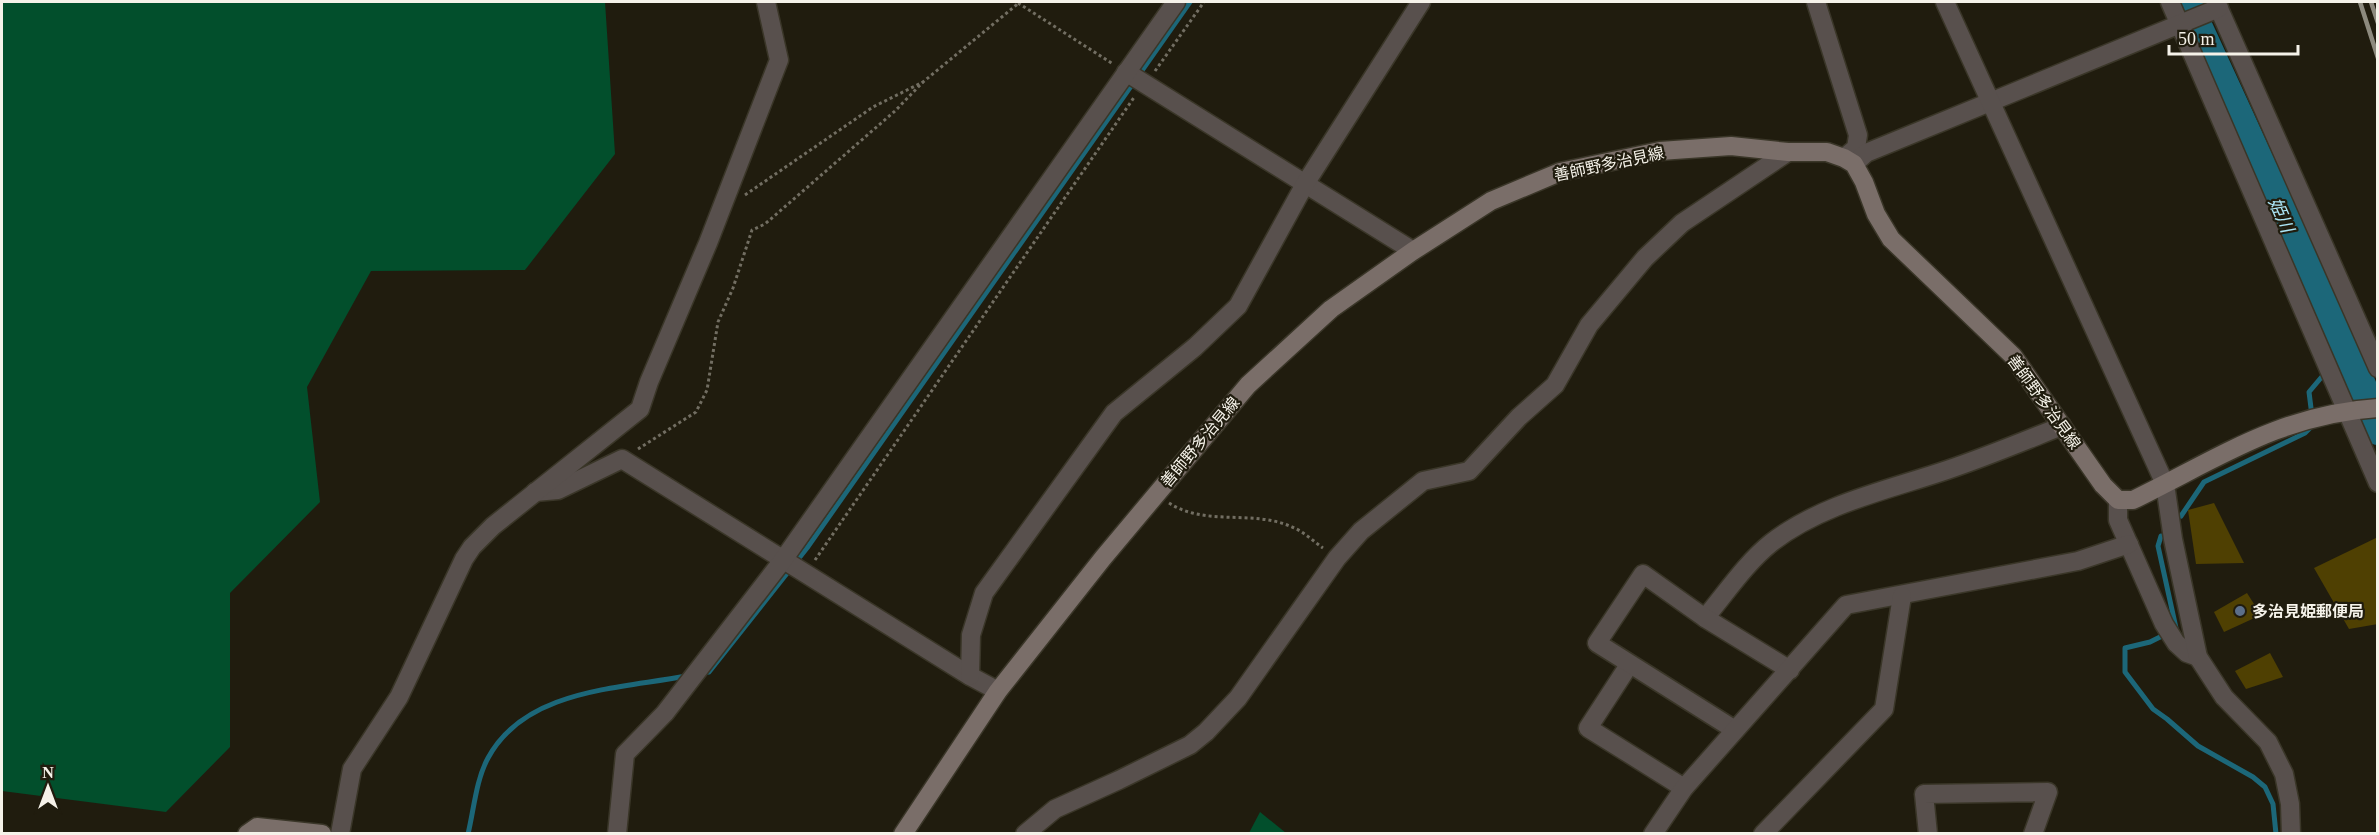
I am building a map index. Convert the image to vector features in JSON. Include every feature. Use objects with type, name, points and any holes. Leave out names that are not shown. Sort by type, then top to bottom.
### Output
[{"type":"main road","name":"善師野多治見線","points":[[903,834],[999,691],[1156,495],[1248,385],[1331,309],[1413,251],[1491,201],[1560,172],[1660,151],[1731,146],[1788,152],[1827,152],[1849,161],[1864,183],[1876,214],[1891,239],[2013,356],[2103,485],[2118,500]]},
{"type":"main road","points":[[2118,500],[2133,500],[2249,440],[2293,423],[2352,410],[2378,408]]},
{"type":"main road","points":[[247,834],[257,827],[322,834]]},
{"type":"street","points":[[340,834],[352,769],[399,697],[464,559],[472,547],[493,526],[640,409],[779,60],[766,2]]},
{"type":"street","points":[[617,834],[625,754],[665,713],[784,560],[1176,2]]},
{"type":"street","points":[[970,676],[971,635],[984,593],[1114,413],[1195,347],[1238,306],[1305,184],[1421,2]]},
{"type":"street","points":[[1816,2],[1858,135],[1856,148],[1849,161]]},
{"type":"street","points":[[1945,2],[2165,484],[2173,539],[2198,657],[2224,697],[2268,742],[2284,774],[2290,804],[2291,834]]},
{"type":"street","points":[[2170,2],[2352,410],[2378,483]]},
{"type":"street","points":[[1849,161],[2180,24],[2218,4],[2378,368]]},
{"type":"street","points":[[1126,72],[1413,251]]},
{"type":"street","points":[[1025,834],[1055,809],[1190,745],[1206,732],[1238,698],[1337,558],[1361,531],[1423,481],[1469,471],[1519,417],[1555,385],[1589,325],[1645,258],[1682,223],[1788,152]]},
{"type":"street","points":[[1705,618],[1755,558],[1771,543],[1805,521],[1829,510],[1974,461],[2062,426]]},
{"type":"street","points":[[535,492],[558,490],[622,459],[970,676],[999,691]]},
{"type":"street","points":[[2118,500],[2118,520],[2164,624],[2176,643],[2187,653],[2198,657]]},
{"type":"street","points":[[1653,834],[1684,788],[1846,605],[2078,561],[2129,544]]},
{"type":"street","points":[[1735,730],[1597,643],[1643,574],[1705,618],[1790,670]]},
{"type":"street","points":[[1762,834],[1884,709],[1902,596]]},
{"type":"street","points":[[1629,665],[1588,728],[1684,788]]},
{"type":"street","points":[[1928,834],[1924,794],[2048,792],[2032,834]]},
{"type":"path","points":[[622,459],[696,412],[707,390],[718,322],[733,288],[752,230],[765,224],[895,111],[923,82],[1019,2],[1126,72]]},
{"type":"path","points":[[804,573],[1204,2]]},
{"type":"path","points":[[721,205],[731,204],[873,107],[923,82]]},
{"type":"path","points":[[1156,495],[1179,509],[1205,516],[1268,521],[1292,527],[1337,558]]},
{"type":"green space","points":[[2,2],[605,2],[615,154],[525,270],[371,271],[307,387],[320,502],[230,593],[230,747],[166,812],[2,791]]},
{"type":"green space","points":[[1260,812],[1286,833],[1249,833]]},
{"type":"building","points":[[2214,503],[2244,563],[2196,564],[2188,510]]},
{"type":"building","points":[[2378,537],[2378,624],[2349,629],[2314,568]]},
{"type":"building","points":[[2247,593],[2261,615],[2224,632],[2214,612]]},
{"type":"building","points":[[2270,653],[2283,677],[2246,689],[2235,671]]},
{"type":"waterway","points":[[701,673],[709,672],[807,548],[1190,2]]},
{"type":"waterway","name":"姫川","points":[[2185,2],[2353,368],[2378,429]]},
{"type":"waterway","points":[[2312,416],[2309,392],[2325,373],[2353,368]]},
{"type":"waterway","points":[[2181,516],[2204,482],[2305,433],[2313,425]]},
{"type":"waterway","points":[[2161,536],[2158,546],[2176,628],[2174,630]]},
{"type":"waterway","points":[[2166,634],[2150,642],[2125,648],[2125,672],[2153,709],[2198,746],[2253,777],[2265,787],[2273,804],[2276,834]]},
{"type":"waterway","points":[[468,834],[478,785],[488,758],[504,735],[525,718],[549,705],[576,696],[604,689],[686,676]]},
{"type":"railway","points":[[2360,2],[2378,58]]},
{"type":"railway","points":[[2371,2],[2378,23]]},
{"type":"place","name":"多治見姫郵便局","points":[[2240,611]]}]
